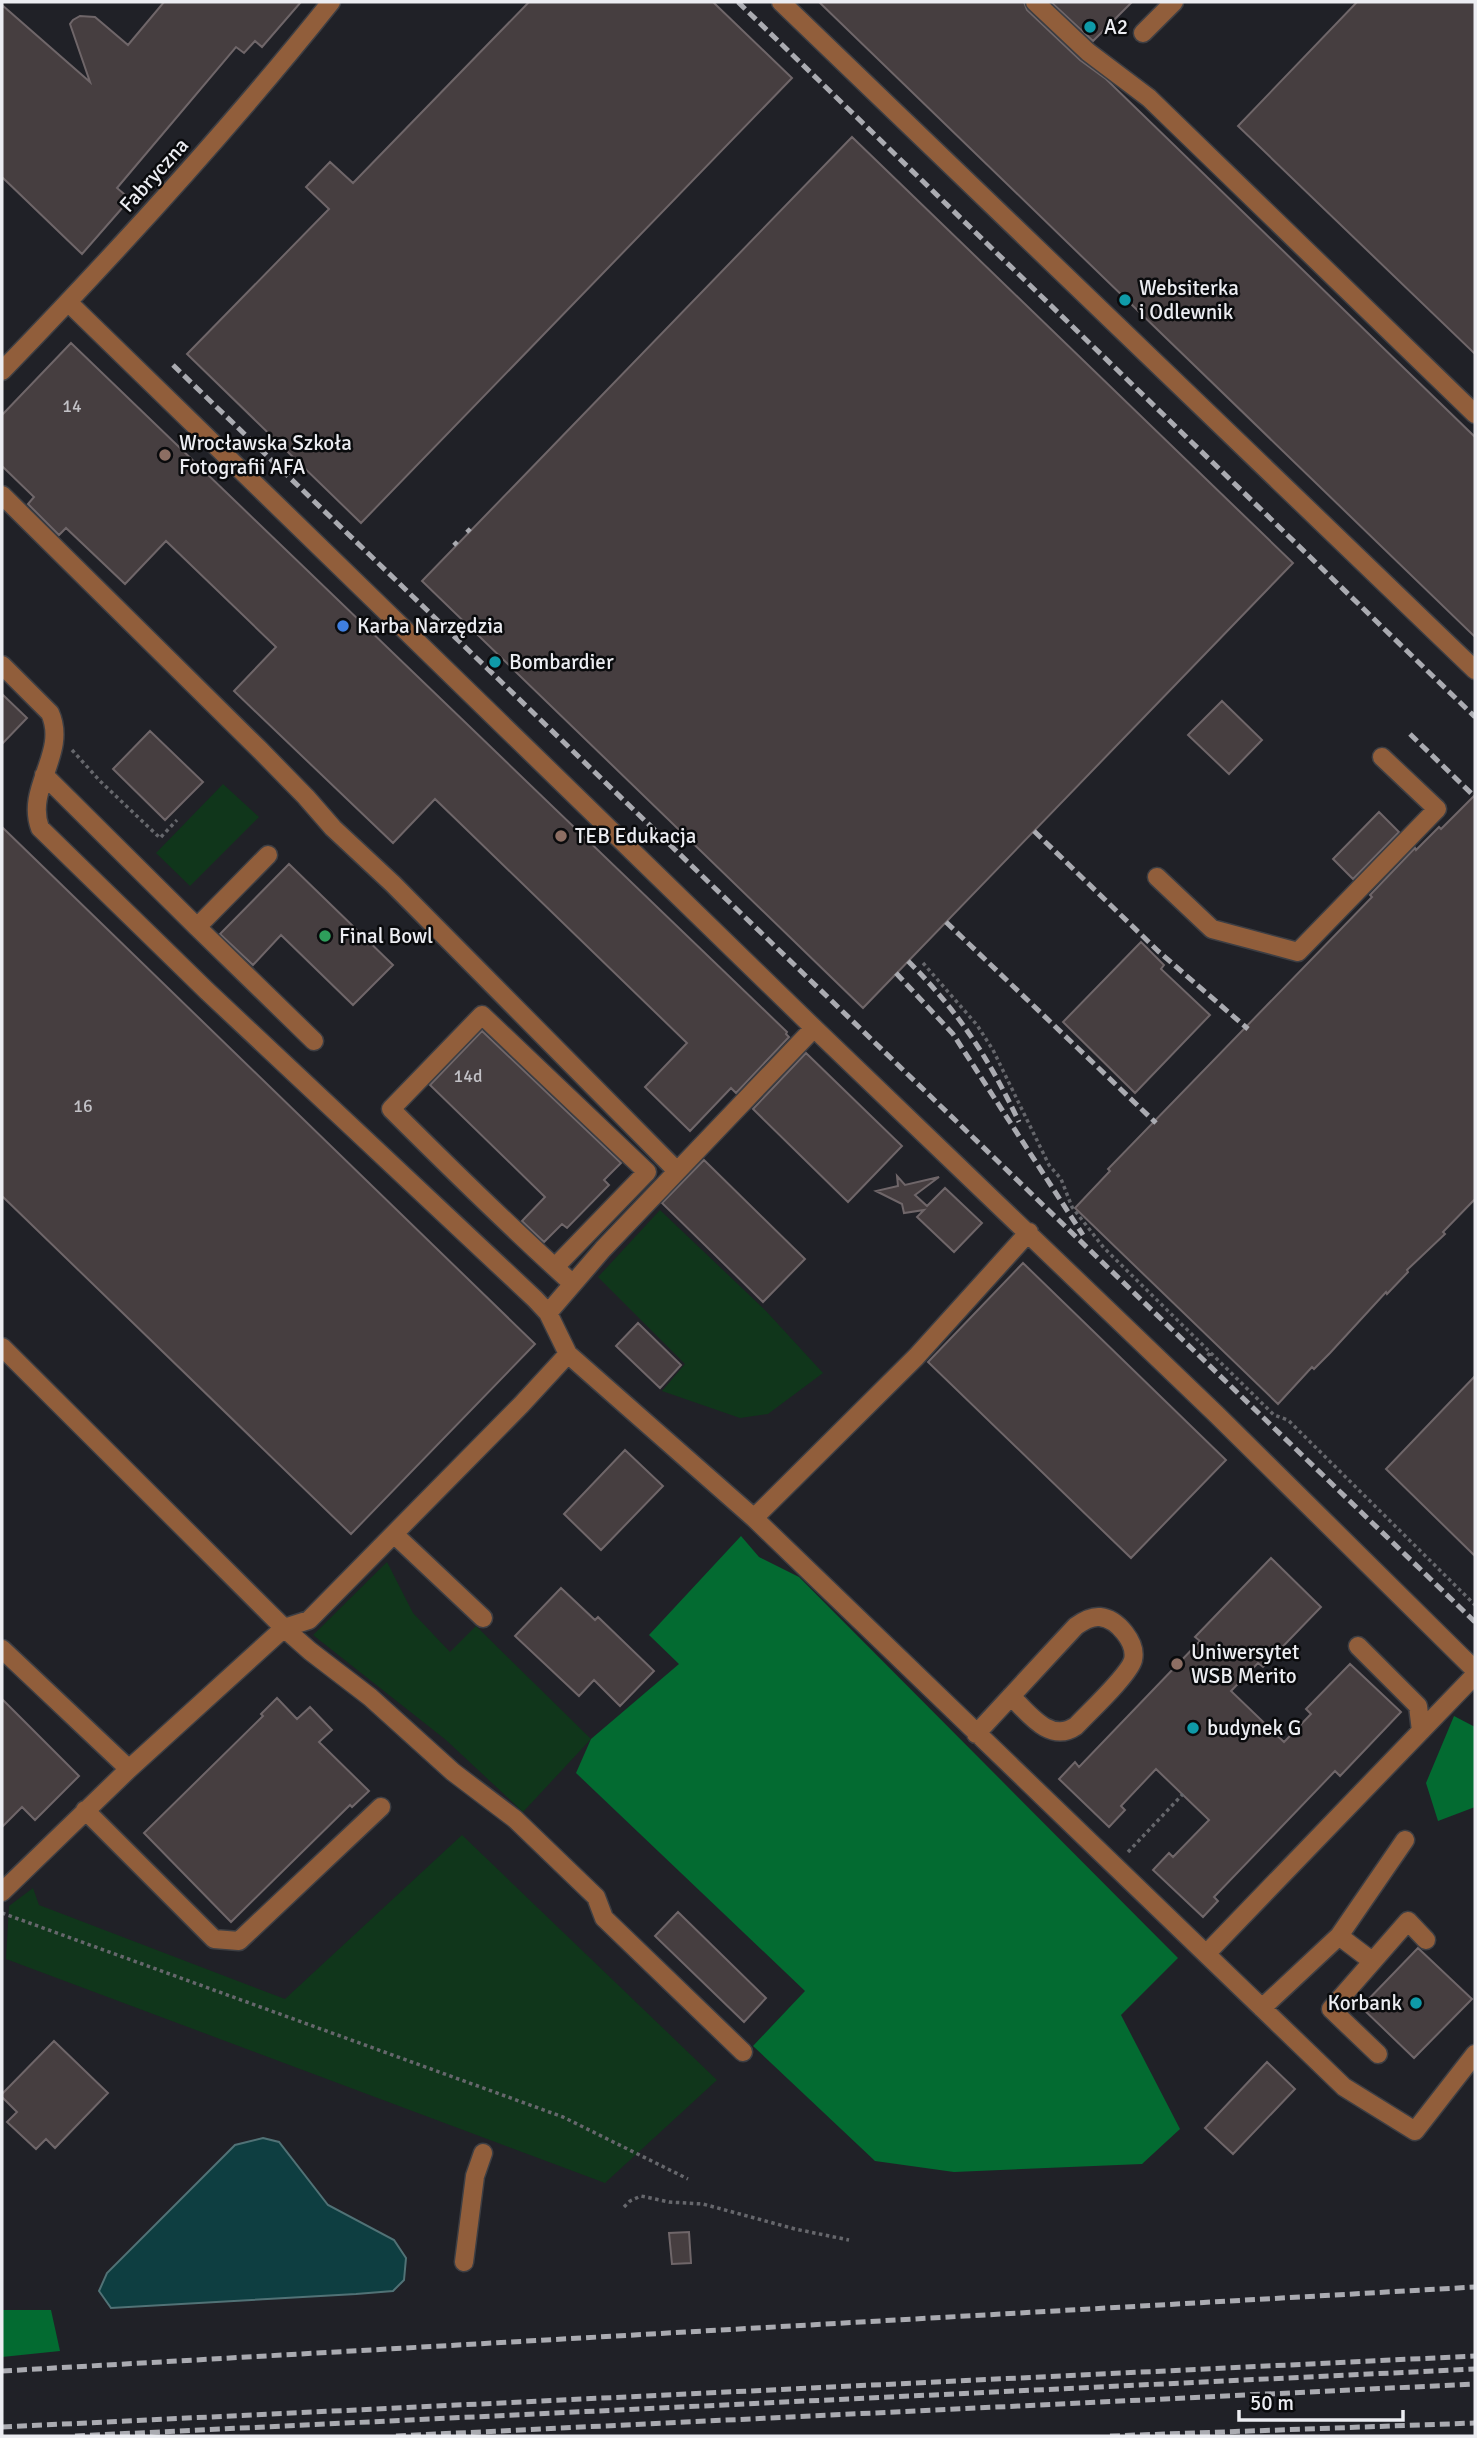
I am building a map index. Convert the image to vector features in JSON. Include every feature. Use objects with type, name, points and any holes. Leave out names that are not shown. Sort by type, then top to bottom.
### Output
[{"type":"street","name":"Fabryczna","points":[[2,371],[196,163],[331,2]]},
{"type":"street","points":[[781,2],[1475,670]]},
{"type":"street","points":[[1035,2],[1088,52],[1149,98],[1475,414]]},
{"type":"street","points":[[1143,33],[1174,2]]},
{"type":"street","points":[[68,302],[814,1028],[1029,1232],[1475,1672],[1207,1953]]},
{"type":"street","points":[[2,495],[259,748],[333,828],[393,884],[677,1171]]},
{"type":"street","points":[[2,665],[50,713],[55,723],[56,740],[39,789],[35,816],[48,837],[548,1313],[568,1354],[754,1518],[1344,2087],[1415,2131],[1475,2054]]},
{"type":"street","points":[[1157,877],[1212,929],[1298,952],[1437,809],[1382,757]]},
{"type":"street","points":[[44,775],[314,1041]]},
{"type":"street","points":[[197,927],[268,855]]},
{"type":"street","points":[[555,1267],[647,1172],[482,1015],[391,1109],[555,1267],[573,1284]]},
{"type":"street","points":[[548,1313],[677,1171],[814,1028]]},
{"type":"street","points":[[754,1518],[916,1357],[1029,1232]]},
{"type":"street","points":[[2,1347],[284,1628],[370,1697],[453,1772],[515,1819],[596,1897],[604,1918],[743,2052]]},
{"type":"street","points":[[2,1892],[85,1810],[284,1628],[309,1620],[395,1535],[568,1354]]},
{"type":"street","points":[[395,1535],[483,1618]]},
{"type":"street","points":[[976,1734],[1011,1696],[1083,1621],[1091,1617],[1104,1617],[1123,1632],[1132,1644],[1134,1658],[1128,1670],[1069,1731],[1055,1732],[1046,1729],[1011,1696]]},
{"type":"street","points":[[1358,1646],[1418,1706],[1421,1731]]},
{"type":"street","points":[[2,1649],[129,1769]]},
{"type":"street","points":[[85,1810],[214,1939],[239,1941],[381,1807]]},
{"type":"street","points":[[1262,2008],[1339,1936],[1405,1840]]},
{"type":"street","points":[[1378,2054],[1331,2009],[1408,1921],[1426,1940]]},
{"type":"street","points":[[1339,1936],[1371,1961]]},
{"type":"street","points":[[464,2262],[475,2176],[483,2153]]},
{"type":"path","points":[[56,740],[77,753],[100,781],[160,838],[177,820]]},
{"type":"path","points":[[923,962],[960,1003],[988,1041],[1049,1165],[1061,1179],[1072,1207],[1104,1248],[1273,1415],[1288,1420],[1475,1605]]},
{"type":"path","points":[[1203,1361],[1210,1353]]},
{"type":"path","points":[[1115,1866],[1183,1794]]},
{"type":"path","points":[[2,1913],[563,2117],[688,2179]]},
{"type":"path","points":[[624,2207],[641,2196],[670,2202],[703,2204],[795,2229],[849,2240]]},
{"type":"green space","points":[[223,784],[259,817],[190,886],[156,853]]},
{"type":"green space","points":[[660,1210],[766,1311],[823,1373],[768,1414],[740,1418],[662,1391],[685,1364],[598,1277]]},
{"type":"green space","points":[[741,1536],[759,1557],[799,1577],[1178,1958],[1121,2015],[1180,2129],[1142,2164],[954,2172],[875,2161],[753,2046],[805,1991],[576,1773],[591,1739],[679,1664],[649,1635]]},
{"type":"green space","points":[[387,1562],[413,1613],[450,1652],[476,1626],[591,1739],[523,1812],[446,1740],[313,1635]]},
{"type":"green space","points":[[1454,1716],[1475,1727],[1475,1807],[1438,1821],[1426,1783]]},
{"type":"green space","points":[[462,1835],[717,2080],[605,2183],[6,1959],[9,1906],[33,1888],[39,1905],[285,1999]]},
{"type":"green space","points":[[2,2310],[51,2310],[60,2351],[2,2357]]},
{"type":"water","points":[[263,2138],[279,2142],[328,2205],[394,2240],[406,2258],[404,2280],[393,2291],[111,2308],[99,2291],[107,2273],[235,2145]]},
{"type":"building","points":[[164,2],[301,2],[262,47],[255,41],[244,53],[236,47],[117,188],[130,199],[82,254],[2,177],[2,5],[90,82],[70,24],[73,20],[80,16],[95,17],[128,45]]},
{"type":"building","points":[[529,2],[713,2],[792,78],[361,523],[187,354],[329,209],[306,187],[330,162],[353,183]]},
{"type":"building","points":[[819,2],[1024,2],[1027,10],[1080,60],[1106,79],[1475,437],[1475,637]]},
{"type":"building","name":"A2","points":[[1051,2],[1132,2],[1093,41]]},
{"type":"building","points":[[1357,2],[1475,2],[1475,354],[1238,126]]},
{"type":"building","points":[[852,137],[1293,563],[863,1008],[422,581]]},
{"type":"building","points":[[71,343],[787,1032],[789,1037],[736,1093],[731,1088],[690,1131],[645,1087],[687,1043],[435,799],[393,843],[234,691],[276,647],[166,541],[125,584],[66,528],[59,535],[28,504],[34,497],[2,466],[2,415]]},
{"type":"building","points":[[2,694],[27,718],[2,744]]},
{"type":"building","points":[[1222,701],[1262,740],[1229,774],[1188,735]]},
{"type":"building","points":[[150,731],[203,782],[165,820],[113,769]]},
{"type":"building","points":[[1475,795],[1475,1199],[1443,1232],[1445,1234],[1278,1404],[1075,1208],[1110,1171],[1108,1169],[1372,897],[1370,895],[1415,848],[1416,850],[1439,827],[1441,829]]},
{"type":"building","points":[[1379,812],[1399,832],[1353,879],[1333,859]]},
{"type":"building","points":[[2,827],[535,1344],[351,1534],[2,1196]]},
{"type":"building","points":[[289,864],[393,965],[353,1005],[281,935],[253,965],[220,934]]},
{"type":"building","points":[[1141,942],[1164,965],[1161,969],[1210,1015],[1135,1093],[1063,1022]]},
{"type":"building","points":[[482,1031],[621,1163],[604,1180],[609,1185],[567,1228],[562,1224],[544,1242],[522,1221],[545,1197],[430,1085]]},
{"type":"building","points":[[806,1053],[902,1146],[848,1202],[753,1109]]},
{"type":"building","points":[[704,1160],[805,1259],[763,1302],[662,1203]]},
{"type":"building","points":[[897,1176],[905,1185],[939,1177],[915,1195],[927,1206],[945,1188],[982,1223],[954,1252],[917,1217],[924,1210],[904,1213],[902,1204],[876,1191],[898,1186]]},
{"type":"building","points":[[1023,1263],[1226,1460],[1131,1558],[928,1362]]},
{"type":"building","points":[[638,1323],[681,1365],[660,1388],[616,1346]]},
{"type":"building","points":[[1475,1376],[1475,1556],[1386,1469]]},
{"type":"building","points":[[625,1450],[663,1486],[601,1550],[564,1514]]},
{"type":"building","name":"budynek G","points":[[1271,1558],[1321,1607],[1263,1667],[1258,1663],[1231,1691],[1284,1742],[1311,1714],[1306,1709],[1350,1664],[1401,1712],[1340,1776],[1335,1771],[1214,1897],[1218,1901],[1203,1917],[1153,1870],[1169,1853],[1173,1857],[1209,1820],[1156,1769],[1121,1806],[1125,1810],[1109,1827],[1059,1779],[1075,1762],[1079,1767],[1200,1641],[1195,1637]]},
{"type":"building","points":[[561,1588],[595,1620],[598,1617],[654,1671],[620,1706],[594,1680],[579,1696],[515,1636]]},
{"type":"building","points":[[277,1698],[297,1719],[310,1707],[332,1730],[319,1742],[369,1791],[352,1807],[350,1805],[231,1922],[144,1833],[263,1716],[261,1714]]},
{"type":"building","points":[[2,1699],[79,1776],[35,1820],[22,1807],[2,1827]]},
{"type":"building","points":[[678,1912],[766,1998],[744,2022],[655,1936]]},
{"type":"building","name":"Korbank","points":[[1418,1948],[1472,1999],[1414,2058],[1361,2007]]},
{"type":"building","points":[[54,2041],[108,2093],[55,2148],[46,2139],[36,2149],[7,2122],[17,2112],[2,2094]]},
{"type":"building","points":[[1267,2062],[1295,2089],[1233,2154],[1205,2128]]},
{"type":"building","points":[[689,2232],[691,2263],[672,2264],[669,2233]]},
{"type":"railway","points":[[738,2],[1475,717]]},
{"type":"railway","points":[[173,365],[1475,1622]]},
{"type":"railway","points":[[467,529],[470,532]]},
{"type":"railway","points":[[454,542],[457,545]]},
{"type":"railway","points":[[1410,734],[1474,796]]},
{"type":"railway","points":[[1034,831],[1158,951],[1248,1029]]},
{"type":"railway","points":[[946,922],[1156,1123]]},
{"type":"railway","points":[[908,961],[942,998],[971,1036],[1019,1122]]},
{"type":"railway","points":[[896,973],[953,1034],[1083,1235]]},
{"type":"railway","points":[[2,2371],[1475,2287]]},
{"type":"railway","points":[[2,2427],[1475,2356]]},
{"type":"railway","points":[[75,2436],[1475,2369]]},
{"type":"railway","points":[[396,2436],[1475,2384]]},
{"type":"railway","points":[[1110,2436],[1475,2423]]},
{"type":"place","name":"A2","points":[[1090,27]]},
{"type":"place","name":"Websiterka i Odlewnik","points":[[1125,300]]},
{"type":"place","name":"Wrocławska Szkoła Fotografii AFA","points":[[165,455]]},
{"type":"place","name":"Karba Narzędzia","points":[[343,626]]},
{"type":"place","name":"Bombardier","points":[[495,662]]},
{"type":"place","name":"TEB Edukacja","points":[[561,836]]},
{"type":"place","name":"Final Bowl","points":[[325,936]]},
{"type":"place","name":"Uniwersytet WSB Merito","points":[[1177,1664]]},
{"type":"place","name":"budynek G","points":[[1193,1728]]},
{"type":"place","name":"Korbank","points":[[1416,2003]]}]
